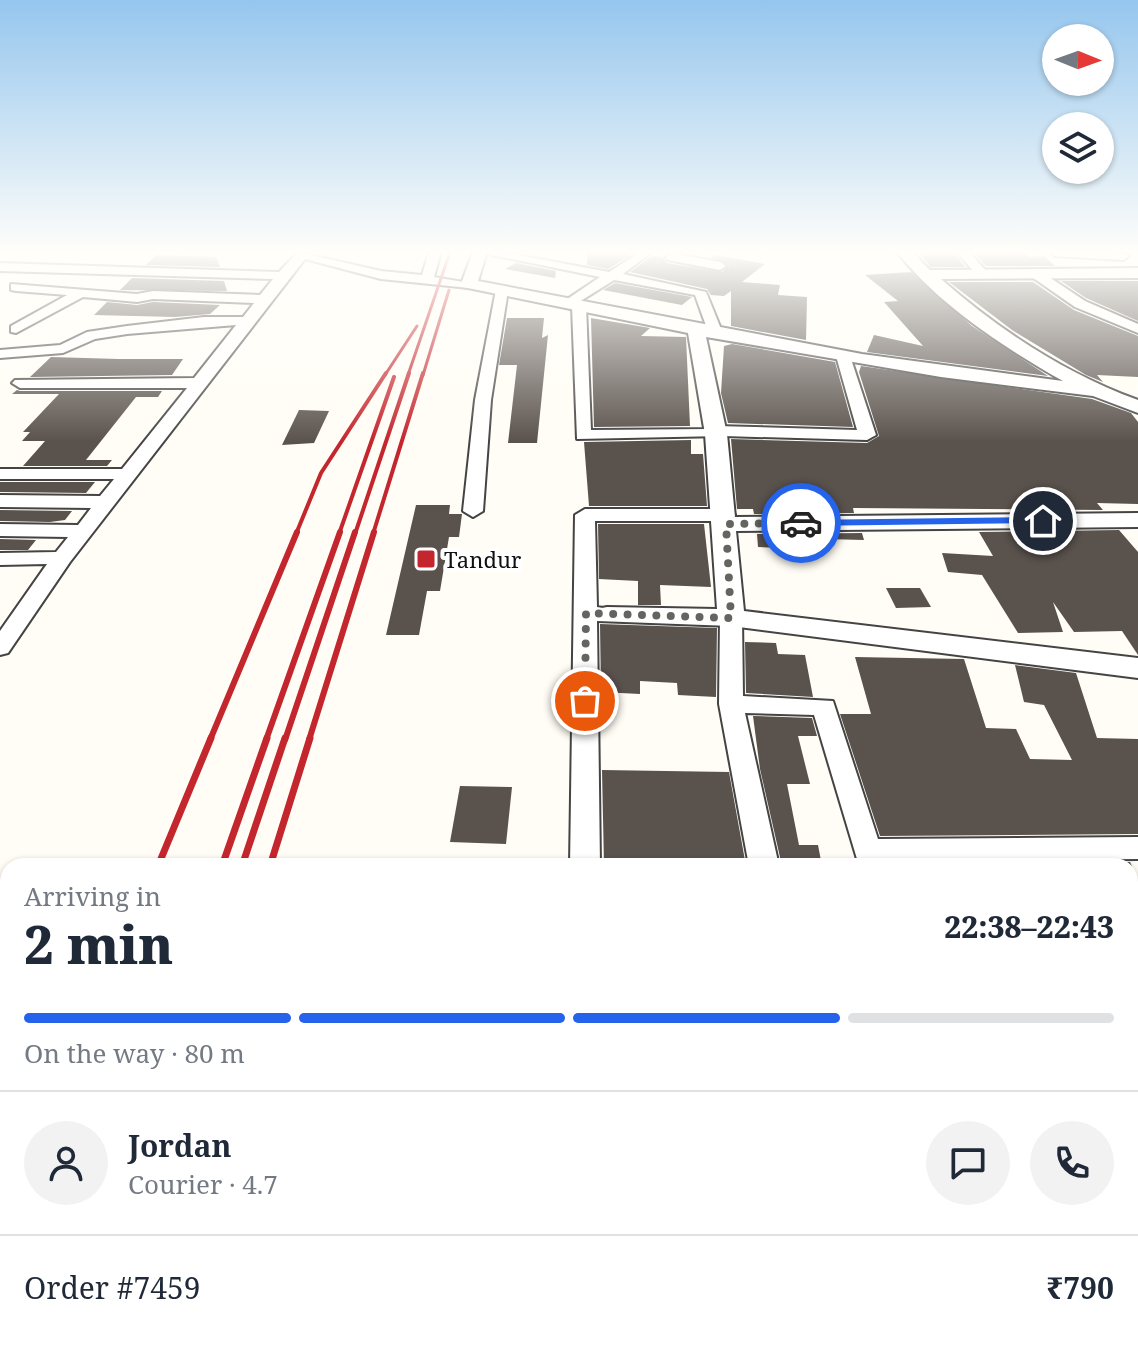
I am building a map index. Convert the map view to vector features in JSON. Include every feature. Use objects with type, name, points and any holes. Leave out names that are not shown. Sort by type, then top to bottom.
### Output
[{"type":"street","points":[[16,329],[41,315]]},
{"type":"street","points":[[0,648],[62,558],[250,315]]},
{"type":"street","points":[[473,511],[483,400],[498,315]]},
{"type":"street","points":[[574,315],[583,435],[716,432],[867,435],[843,356]]},
{"type":"street","points":[[623,315],[843,356],[1100,391]]},
{"type":"street","points":[[703,315],[726,520],[731,704],[762,858]]},
{"type":"street","points":[[977,315],[1056,368],[1138,407]]},
{"type":"street","points":[[1106,315],[1138,329]]},
{"type":"street","points":[[0,354],[63,349],[92,335],[127,330],[246,321]]},
{"type":"street","points":[[20,383],[198,383]]},
{"type":"street","points":[[0,474],[128,474]]},
{"type":"street","points":[[0,501],[106,502]]},
{"type":"street","points":[[585,858],[596,614],[585,515],[726,520],[1138,520]]},
{"type":"street","points":[[0,530],[84,531]]},
{"type":"street","points":[[0,559],[62,558]]},
{"type":"street","points":[[596,614],[731,618],[1138,668]]},
{"type":"street","points":[[731,704],[824,707],[867,851],[1138,848]]},
{"type":"building","points":[[103,315],[196,315],[175,317]]},
{"type":"building","points":[[731,315],[807,315],[806,340],[731,326]]},
{"type":"building","points":[[896,315],[960,315],[1048,376],[867,352],[874,335],[923,346]]},
{"type":"building","points":[[993,315],[1087,315],[1138,336],[1138,377],[1097,375],[1103,382],[1012,330]]},
{"type":"building","points":[[507,318],[544,318],[542,338],[548,335],[537,443],[508,443],[517,365],[499,365]]},
{"type":"building","points":[[591,318],[650,328],[641,336],[686,337],[690,426],[594,427]]},
{"type":"building","points":[[732,344],[835,362],[853,427],[728,423],[721,393],[724,346]]},
{"type":"building","points":[[51,357],[183,359],[172,375],[30,377]]},
{"type":"building","points":[[861,366],[1092,399],[1131,413],[1138,422],[1138,504],[1097,503],[1103,510],[853,508],[854,513],[754,514],[753,509],[737,509],[731,439],[867,443],[879,436],[859,372]]},
{"type":"building","points":[[17,390],[162,391],[158,397],[136,397],[86,460],[112,460],[107,466],[23,466],[45,441],[22,441],[30,432],[23,432],[59,394],[12,394]]},
{"type":"building","points":[[299,410],[329,411],[314,443],[282,445]]},
{"type":"building","points":[[691,440],[691,454],[703,454],[707,506],[589,506],[584,442]]},
{"type":"building","points":[[0,482],[95,482],[86,493],[0,492]]},
{"type":"building","points":[[416,505],[450,505],[449,514],[462,514],[459,537],[449,537],[440,591],[427,591],[419,635],[386,635]]},
{"type":"building","points":[[0,510],[72,511],[65,520],[50,522],[0,521]]},
{"type":"building","points":[[598,524],[704,524],[711,587],[660,585],[661,605],[638,605],[638,581],[599,579]]},
{"type":"building","points":[[1119,530],[1138,552],[1138,655],[1122,631],[1074,632],[1053,602],[1063,632],[1018,633],[982,575],[948,572],[942,553],[993,556],[979,532]]},
{"type":"building","points":[[862,533],[864,540],[785,538],[787,548],[758,547],[757,534]]},
{"type":"building","points":[[0,539],[36,540],[28,550],[0,550]]},
{"type":"building","points":[[886,588],[920,588],[931,607],[896,608]]},
{"type":"building","points":[[600,624],[717,628],[716,697],[678,695],[677,683],[640,681],[640,694],[601,692]]},
{"type":"building","points":[[745,642],[776,643],[778,654],[805,655],[813,697],[746,693]]},
{"type":"building","points":[[855,657],[964,659],[986,728],[1016,729],[1030,759],[1072,760],[1044,705],[1024,702],[1015,665],[1076,673],[1097,738],[1138,739],[1138,834],[880,836],[840,714],[871,714]]},
{"type":"building","points":[[753,716],[812,718],[817,736],[798,736],[810,784],[787,784],[799,845],[818,845],[820,858],[780,858],[760,769]]},
{"type":"building","points":[[602,770],[729,772],[745,858],[604,858]]},
{"type":"building","points":[[460,786],[512,787],[506,844],[450,842]]},
{"type":"railway","points":[[408,375],[428,315]]},
{"type":"railway","points":[[423,375],[441,315]]},
{"type":"railway","points":[[385,375],[417,326]]},
{"type":"railway","points":[[296,534],[321,473],[386,373]]},
{"type":"railway","points":[[355,534],[409,373]]},
{"type":"railway","points":[[373,534],[423,373]]},
{"type":"railway","points":[[339,534],[394,377]]},
{"type":"railway","points":[[210,740],[297,532]]},
{"type":"railway","points":[[266,740],[340,532]]},
{"type":"railway","points":[[285,740],[355,532]]},
{"type":"railway","points":[[309,740],[374,532]]},
{"type":"railway","points":[[161,858],[211,738]]},
{"type":"railway","points":[[225,858],[267,738]]},
{"type":"railway","points":[[245,858],[285,738]]},
{"type":"railway","points":[[272,858],[310,738]]},
{"type":"way so far","points":[[585,701],[586,613],[731,618],[726,524],[801,523]]},
{"type":"place","name":"Tandur","points":[[426,559]]},
{"type":"route","points":[[801,523],[1043,521]]}]
